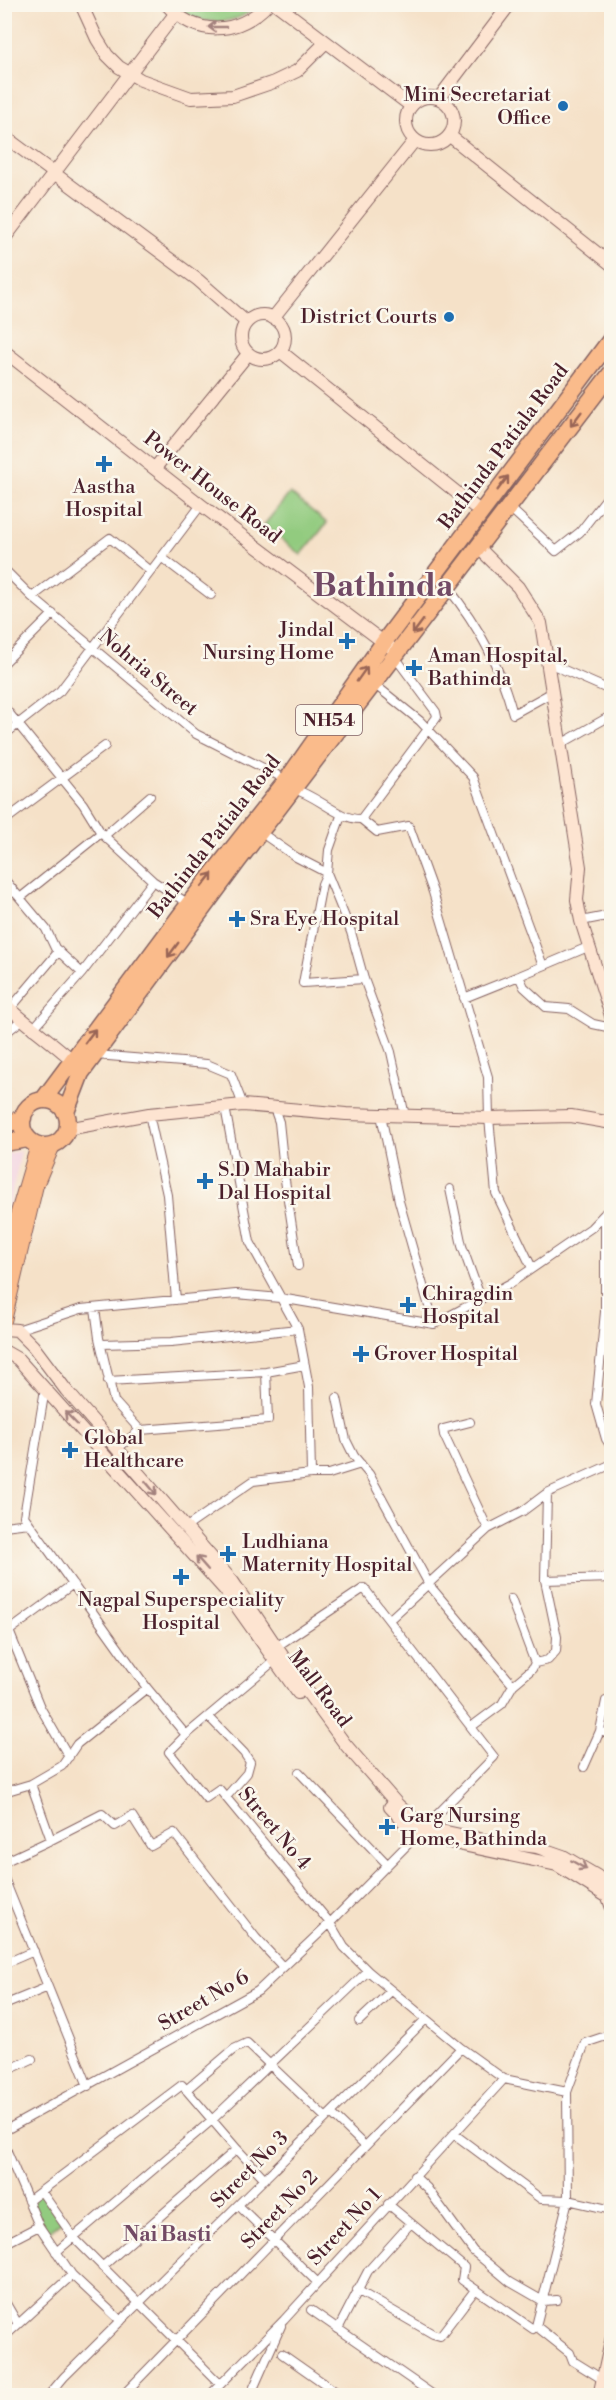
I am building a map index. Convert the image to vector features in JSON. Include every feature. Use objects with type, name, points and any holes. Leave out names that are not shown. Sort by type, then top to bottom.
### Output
[{"type":"highway","name":"Bathinda Patiala Road","points":[[43,1100],[189,904],[290,784],[384,642],[612,338]]},
{"type":"highway","name":"NH54","points":[[40,1143],[60,1141],[81,1073],[260,832],[290,784],[397,655],[612,372]]},
{"type":"highway","name":"NH54","points":[[4,1125],[22,1118],[30,1106],[43,1100]]},
{"type":"highway","points":[[43,1100],[56,1104],[67,1120]]},
{"type":"highway","points":[[22,1118],[24,1133],[40,1143]]},
{"type":"highway","points":[[4,1143],[40,1143]]},
{"type":"main road","points":[[4,1260],[40,1143]]},
{"type":"main road","points":[[4,1321],[36,1185],[40,1143]]},
{"type":"street","points":[[81,4],[107,55],[119,67],[141,80],[182,96],[205,99],[233,96],[274,82],[297,71],[326,42]]},
{"type":"street","points":[[166,4],[176,14],[194,25],[216,29],[237,26],[256,16],[268,4]]},
{"type":"street","points":[[276,4],[411,106]]},
{"type":"street","points":[[439,98],[510,4]]},
{"type":"street","points":[[4,238],[176,14]]},
{"type":"street","points":[[424,98],[439,98],[446,102],[454,114],[455,122],[450,136],[430,146],[415,140],[410,135],[406,120],[411,106],[424,98]]},
{"type":"street","points":[[4,136],[198,280],[246,322]]},
{"type":"street","points":[[450,136],[612,265]]},
{"type":"street","points":[[273,318],[415,140]]},
{"type":"street","points":[[265,315],[273,318],[283,330],[284,342],[280,351],[269,358],[258,359],[248,354],[241,344],[241,331],[246,322],[255,316],[265,315]]},
{"type":"street","name":"Power House Road","points":[[4,351],[201,505],[384,642],[397,655]]},
{"type":"street","points":[[280,351],[481,512]]},
{"type":"street","points":[[155,468],[248,354]]},
{"type":"street","points":[[509,507],[556,550],[580,532],[612,491]]},
{"type":"street","points":[[4,735],[60,691],[201,505]]},
{"type":"street","points":[[32,597],[110,538],[150,572]]},
{"type":"street","points":[[478,547],[518,587],[541,623],[580,867],[577,900],[588,947],[608,997],[612,1019]]},
{"type":"street","points":[[160,557],[211,595]]},
{"type":"street","name":"Nohria Street","points":[[4,569],[32,597],[196,734],[336,810],[341,816]]},
{"type":"street","points":[[448,588],[469,614],[486,645],[506,690],[513,714],[551,693]]},
{"type":"street","points":[[4,663],[53,614]]},
{"type":"street","points":[[360,819],[437,717],[436,712],[397,655]]},
{"type":"street","points":[[546,662],[612,691]]},
{"type":"street","points":[[374,684],[420,721],[426,730],[473,777],[543,966]]},
{"type":"street","points":[[4,707],[83,804],[102,834],[153,881],[189,904]]},
{"type":"street","points":[[559,745],[612,715]]},
{"type":"street","points":[[4,821],[63,780],[105,746]]},
{"type":"street","points":[[4,898],[17,894],[102,834],[150,796]]},
{"type":"street","points":[[364,979],[303,983],[302,978],[320,894],[327,873],[329,850],[341,816],[360,819],[377,832],[409,826],[433,892],[488,1077],[489,1118],[496,1193],[532,1268]]},
{"type":"street","points":[[260,832],[296,857],[327,873],[351,932],[364,979],[391,1052],[405,1116]]},
{"type":"street","points":[[4,879],[46,929],[59,951],[82,973]]},
{"type":"street","points":[[32,1030],[82,973],[153,881]]},
{"type":"street","points":[[581,921],[612,915]]},
{"type":"street","points":[[464,998],[588,947]]},
{"type":"street","points":[[59,951],[7,1006],[32,1030],[51,1041],[72,1060]]},
{"type":"street","points":[[519,976],[524,987],[546,1007],[569,1009],[593,1024],[612,1028]]},
{"type":"street","points":[[4,1034],[22,1020]]},
{"type":"street","points":[[96,1055],[207,1064],[231,1074],[243,1105]]},
{"type":"street","points":[[67,1120],[243,1105],[405,1116],[489,1118],[571,1116],[612,1123]]},
{"type":"street","points":[[225,1107],[250,1242],[298,1329],[309,1387],[311,1474]]},
{"type":"street","points":[[274,1108],[279,1122],[298,1266]]},
{"type":"street","points":[[149,1114],[167,1195],[176,1300]]},
{"type":"street","points":[[381,1115],[399,1201],[434,1324]]},
{"type":"street","points":[[450,1189],[462,1246],[481,1299]]},
{"type":"street","points":[[11,1330],[81,1309],[236,1294],[280,1298],[434,1324],[532,1268],[591,1228],[608,1209]]},
{"type":"street","points":[[608,1209],[604,1312],[596,1404],[606,1438],[612,1448]]},
{"type":"street","points":[[95,1308],[99,1338],[114,1401],[140,1430]]},
{"type":"street","points":[[102,1344],[171,1342],[298,1329]]},
{"type":"street","points":[[11,1330],[33,1346],[66,1390],[233,1582],[345,1744],[419,1831],[557,1864],[611,1897]]},
{"type":"street","name":"Mall Road","points":[[4,1351],[18,1359],[225,1590],[274,1661],[348,1760],[419,1831]]},
{"type":"street","points":[[108,1381],[266,1372],[305,1365]]},
{"type":"street","points":[[117,1449],[140,1430],[268,1420],[266,1372]]},
{"type":"street","points":[[45,1389],[24,1516],[147,1688],[186,1735],[274,1661]]},
{"type":"street","points":[[337,1398],[346,1440],[369,1474],[429,1584],[513,1685]]},
{"type":"street","points":[[470,1422],[443,1428],[444,1435],[488,1529]]},
{"type":"street","points":[[185,1528],[253,1481],[329,1474],[361,1464]]},
{"type":"street","points":[[389,1620],[488,1529],[523,1511],[547,1493],[612,1464]]},
{"type":"street","points":[[535,1662],[548,1660],[556,1651],[557,1638],[545,1580],[547,1493]]},
{"type":"street","points":[[4,1526],[29,1523]]},
{"type":"street","points":[[545,1580],[612,1578]]},
{"type":"street","points":[[69,1756],[40,1707],[7,1635],[73,1584]]},
{"type":"street","points":[[276,1647],[364,1588],[471,1727],[502,1704],[513,1685],[532,1669],[535,1662],[511,1599]]},
{"type":"street","points":[[4,1792],[31,1784],[62,1766],[77,1744],[147,1688]]},
{"type":"street","points":[[584,1767],[600,1731],[606,1701]]},
{"type":"street","points":[[209,1718],[250,1762],[247,1773],[226,1797]]},
{"type":"street","name":"Street No 6","points":[[4,2131],[258,1991],[330,1923],[494,1757],[471,1727]]},
{"type":"street","points":[[600,1731],[612,1735]]},
{"type":"street","name":"Street No 4","points":[[186,1735],[169,1752],[206,1798],[219,1789],[330,1923],[344,1947],[368,1971],[461,2048],[504,2079],[567,2092]]},
{"type":"street","points":[[299,1772],[387,1864]]},
{"type":"street","points":[[31,1784],[51,1840]]},
{"type":"street","points":[[4,1862],[102,1815],[115,1826],[132,1816],[151,1846],[174,1833],[256,1938],[283,1967]]},
{"type":"street","points":[[4,1878],[88,2086]]},
{"type":"street","points":[[4,1964],[34,1951]]},
{"type":"street","points":[[56,2252],[212,2120],[368,1971]]},
{"type":"street","points":[[4,2005],[48,1987]]},
{"type":"street","points":[[359,2021],[391,1990]]},
{"type":"street","name":"Street No 3","points":[[48,2396],[64,2377],[426,2019]]},
{"type":"street","points":[[536,2326],[568,2199],[567,2092],[585,2043],[612,2034]]},
{"type":"street","points":[[186,2090],[243,2043],[247,2043],[365,2146]]},
{"type":"street","name":"Street No 2","points":[[122,2396],[461,2048]]},
{"type":"street","points":[[4,2072],[32,2059]]},
{"type":"street","name":"Street No 1","points":[[209,2396],[284,2320],[504,2079]]},
{"type":"street","points":[[28,2201],[182,2085],[265,2179]]},
{"type":"street","points":[[454,2134],[541,2199],[568,2199],[612,2210]]},
{"type":"street","points":[[4,2144],[39,2226],[56,2252],[72,2275],[121,2321]]},
{"type":"street","points":[[102,2267],[237,2149]]},
{"type":"street","points":[[414,2176],[427,2188],[473,2251],[510,2282],[543,2301],[557,2300]]},
{"type":"street","points":[[41,2191],[74,2238],[220,2384]]},
{"type":"street","points":[[388,2204],[464,2267],[462,2280],[533,2329],[536,2326]]},
{"type":"street","points":[[238,2205],[317,2282]]},
{"type":"street","points":[[338,2329],[368,2271],[411,2223]]},
{"type":"street","points":[[4,2244],[39,2226]]},
{"type":"street","points":[[4,2337],[72,2275]]},
{"type":"street","points":[[357,2290],[440,2336],[475,2289]]},
{"type":"street","points":[[4,2300],[18,2324]]},
{"type":"street","points":[[311,2310],[435,2396]]},
{"type":"street","points":[[250,2396],[284,2320]]},
{"type":"street","points":[[536,2326],[570,2353],[573,2361],[602,2379]]},
{"type":"street","points":[[599,2396],[612,2337]]},
{"type":"street","points":[[282,2354],[342,2396]]},
{"type":"shaded area","points":[[21,1151],[5,1227],[5,1154]]},
{"type":"green space","points":[[176,5],[258,5],[239,17],[217,22],[195,18]]},
{"type":"green space","points":[[290,493],[327,523],[301,555],[264,525]]},
{"type":"green space","points":[[41,2191],[62,2221],[43,2235],[28,2201]]},
{"type":"place","name":"Mini Secretariat Office","points":[[563,106]]},
{"type":"place","name":"District Courts","points":[[449,317]]},
{"type":"place","name":"Aastha Hospital","points":[[104,464]]},
{"type":"place","name":"Jindal Nursing Home","points":[[347,641]]},
{"type":"place","name":"Aman Hospital, Bathinda","points":[[414,668]]},
{"type":"place","name":"Sra Eye Hospital","points":[[237,919]]},
{"type":"place","name":"S.D Mahabir Dal Hospital","points":[[205,1181]]},
{"type":"place","name":"Chiragdin Hospital","points":[[408,1305]]},
{"type":"place","name":"Grover Hospital","points":[[361,1354]]},
{"type":"place","name":"Global Healthcare","points":[[70,1450]]},
{"type":"place","name":"Ludhiana Maternity Hospital","points":[[228,1554]]},
{"type":"place","name":"Nagpal Superspeciality Hospital","points":[[181,1577]]},
{"type":"place","name":"Garg Nursing Home, Bathinda","points":[[387,1827]]},
{"type":"district","name":"Bathinda","points":[[383,586]]},
{"type":"district","name":"Nai Basti","points":[[167,2235]]}]
